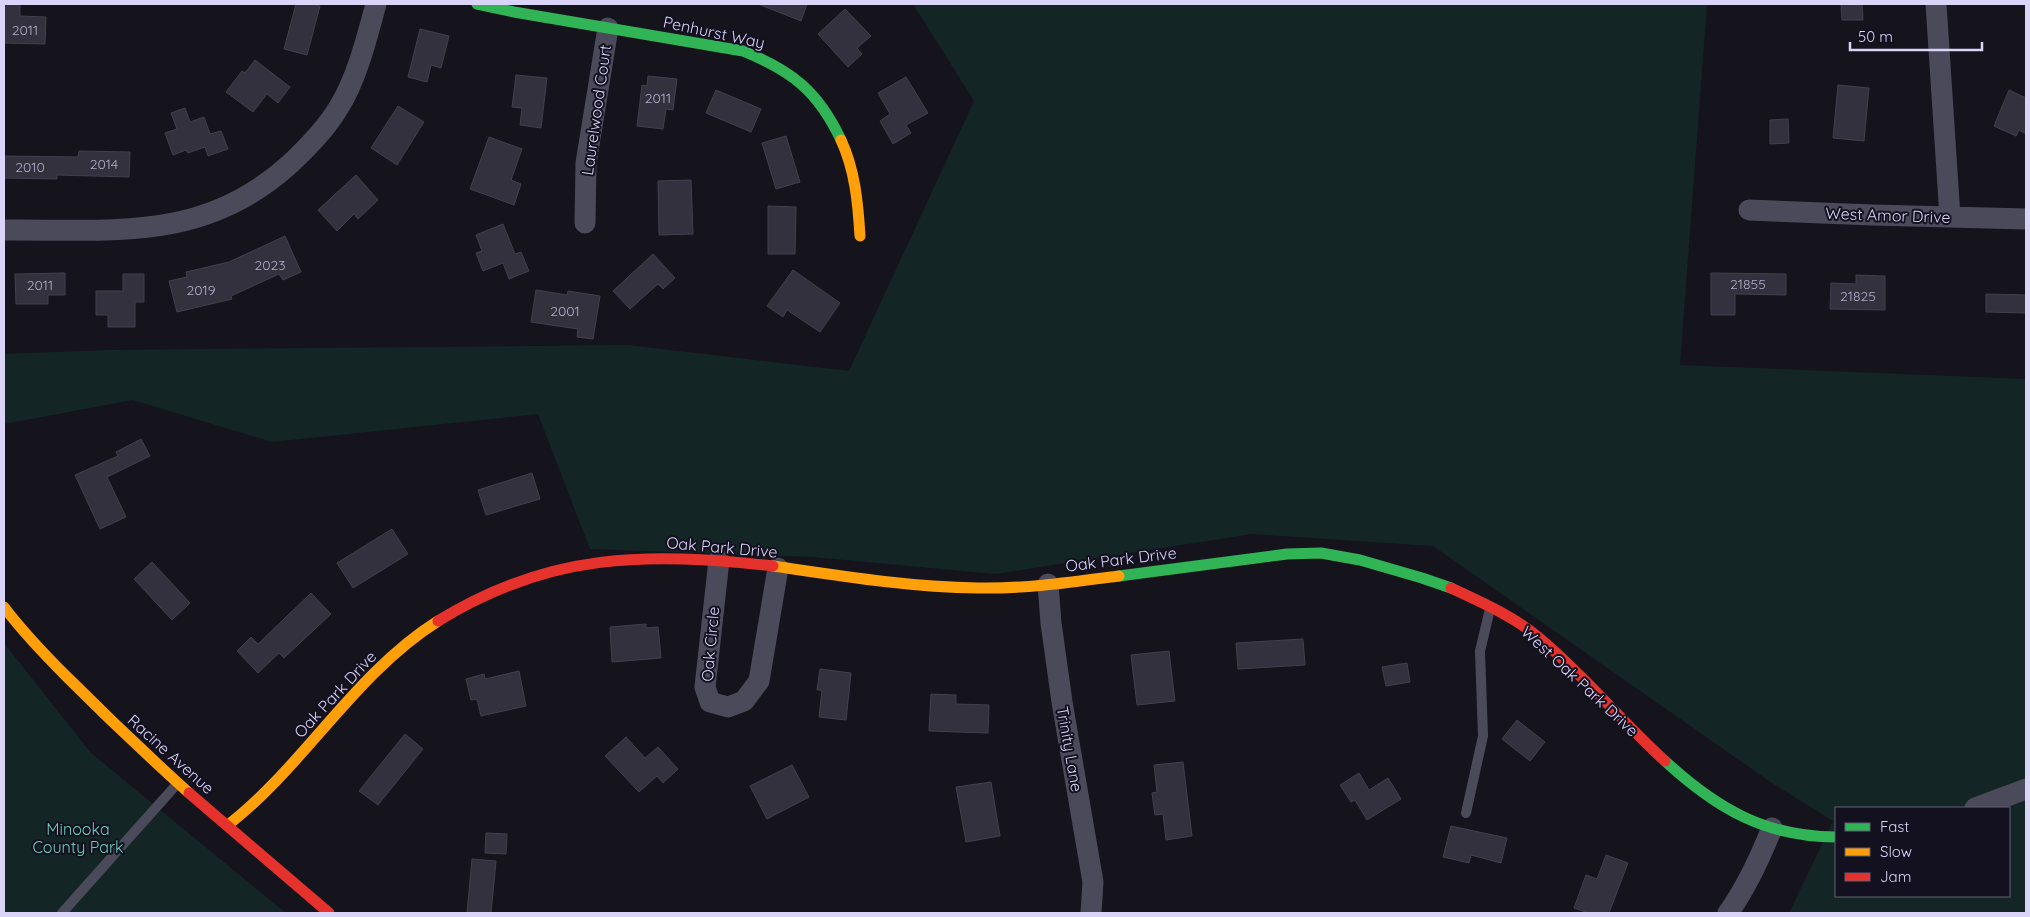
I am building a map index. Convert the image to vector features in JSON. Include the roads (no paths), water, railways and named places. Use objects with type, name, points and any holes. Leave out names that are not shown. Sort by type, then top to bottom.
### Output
[{"type":"street","points":[[4,230],[133,230],[166,226],[199,218],[229,206],[253,193],[305,150],[327,126],[348,90],[376,4]]},
{"type":"street","name":"Penhurst Way","points":[[477,4],[750,53],[764,57],[781,66],[807,88],[830,118],[847,149],[852,167],[860,236]]},
{"type":"street","points":[[1936,4],[1950,217]]},
{"type":"street","name":"Laurelwood Court","points":[[585,223],[586,163],[608,28]]},
{"type":"street","name":"West Amor Drive","points":[[1749,210],[2026,219]]},
{"type":"street","name":"West Oak Park Drive","points":[[1306,554],[1322,553],[1354,559],[1421,577],[1459,591],[1491,607],[1520,624],[1539,639],[1669,767],[1698,791],[1730,810],[1772,828],[1798,835],[1835,837]]},
{"type":"street","name":"Oak Park Drive","points":[[228,825],[270,790],[335,715],[400,648],[432,624],[476,600],[561,568],[635,558],[719,560],[882,582],[947,588],[999,588],[1306,554]]},
{"type":"street","name":"Oak Circle","points":[[719,560],[705,687],[710,702],[728,707],[744,701],[759,681],[778,568]]},
{"type":"street","name":"Trinity Lane","points":[[1048,584],[1051,623],[1062,702],[1093,882],[1091,913]]},
{"type":"street","name":"Racine Avenue","points":[[4,607],[19,627],[108,720],[328,913]]},
{"type":"street","points":[[1978,807],[2026,788]]},
{"type":"street","points":[[1728,913],[1741,895],[1758,864],[1772,828]]},
{"type":"lane","points":[[1466,813],[1483,736],[1480,651],[1491,607]]},
{"type":"lane","points":[[62,913],[178,783]]},
{"type":"park label","name":"Minooka County Park","points":[[78,838]]}]
